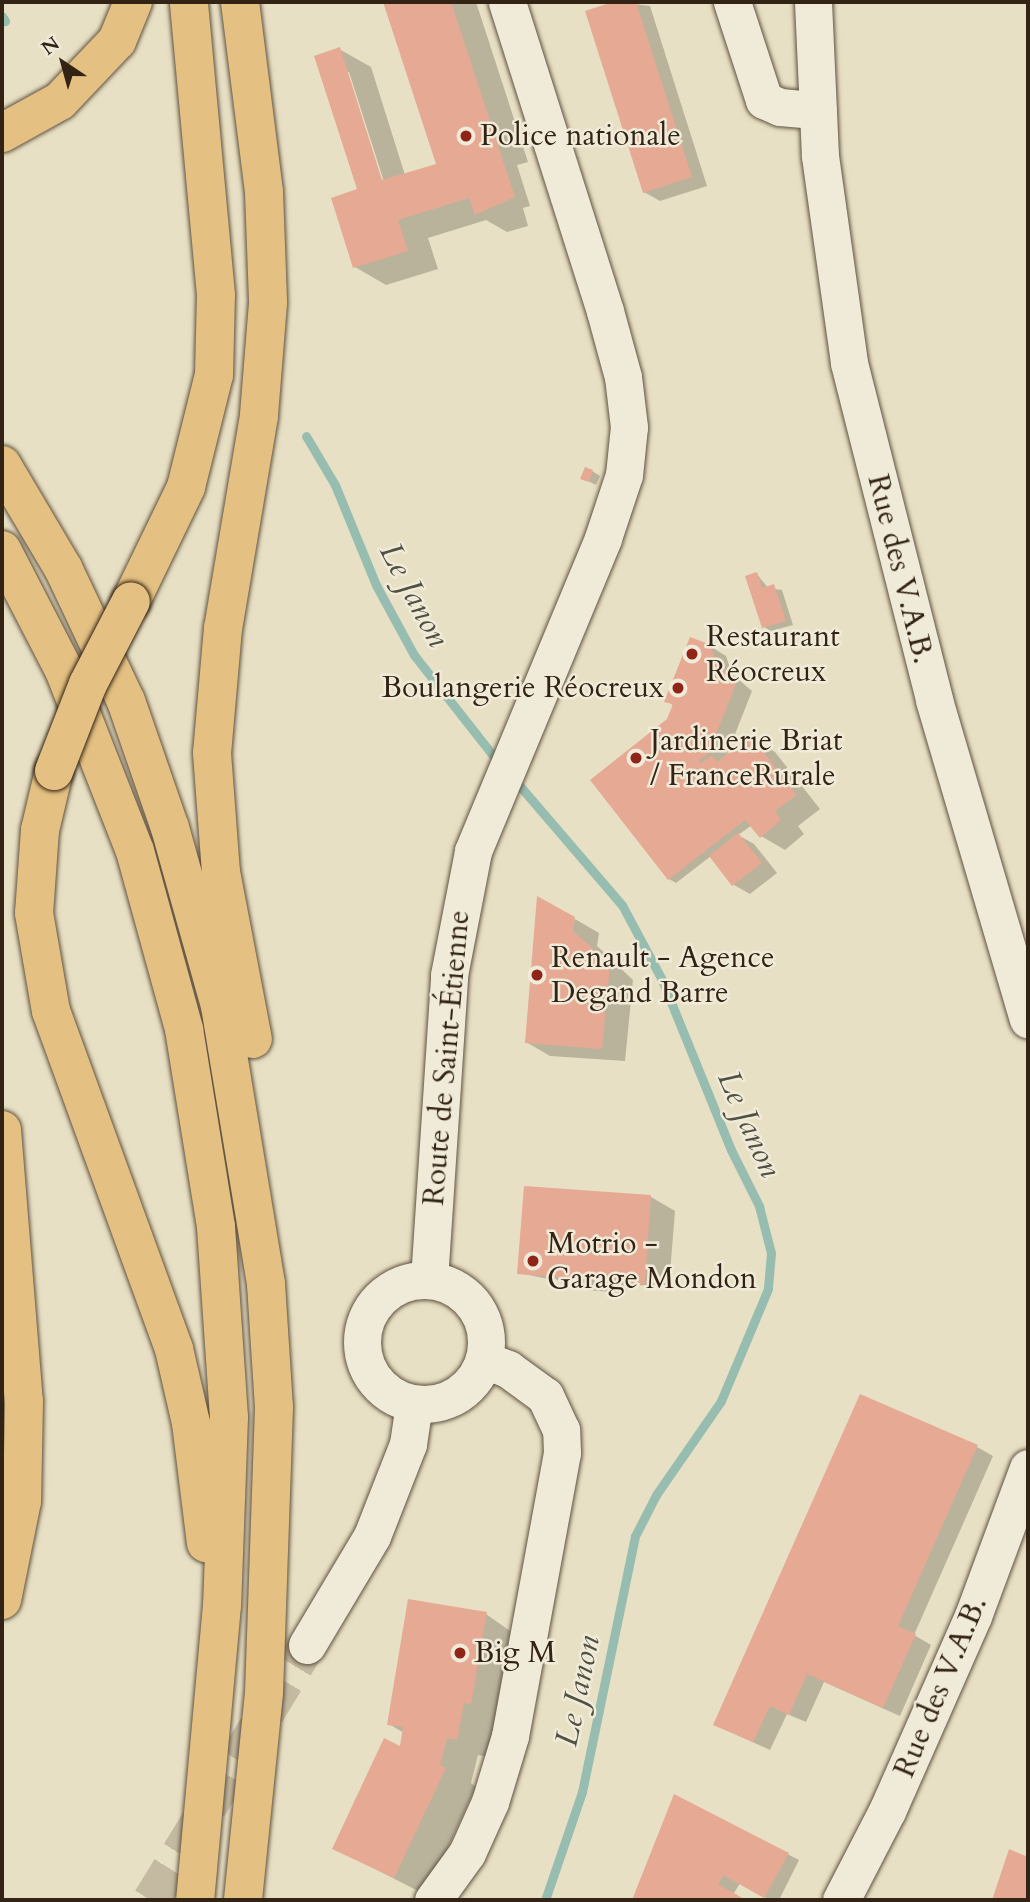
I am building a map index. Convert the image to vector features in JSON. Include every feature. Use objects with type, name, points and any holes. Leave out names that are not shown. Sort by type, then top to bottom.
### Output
[{"type":"highway","points":[[2,134],[60,101],[117,41],[133,2]]},
{"type":"highway","points":[[189,2],[216,295],[214,374],[186,487],[89,684],[54,771],[40,830],[34,913],[51,1010],[174,1349],[191,1423],[206,1541],[222,1605]]},
{"type":"highway","points":[[240,2],[264,192],[268,303],[259,416],[223,628],[212,753],[221,872],[255,1050],[274,1218],[266,1284]]},
{"type":"highway","points":[[2,465],[63,568],[126,701],[170,828],[220,1006],[266,1284],[274,1407],[265,1679],[243,1900]]},
{"type":"highway","points":[[2,550],[64,670],[131,839],[162,936],[201,1119],[216,1227],[229,1417],[222,1605],[195,1900]]},
{"type":"highway","points":[[2,1130],[24,1401],[22,1502],[2,1600]]},
{"type":"street","name":"Route de Saint-Étienne","points":[[429,1280],[449,975],[472,851],[488,804],[603,538],[624,475],[629,427],[623,377],[605,311],[507,2]]},
{"type":"street","points":[[732,2],[764,100],[780,107],[818,110]]},
{"type":"street","name":"Rue des V.A.B.","points":[[813,2],[818,110],[831,253],[849,363],[894,552],[1028,1019]]},
{"type":"street","points":[[429,1280],[447,1284],[475,1307],[484,1323],[484,1360],[477,1376],[450,1399],[414,1404],[395,1397],[378,1384],[367,1367],[362,1346],[373,1306],[408,1283],[429,1280]]},
{"type":"street","points":[[433,1900],[467,1853],[490,1802],[510,1736],[562,1453],[561,1430],[545,1396],[508,1369],[484,1360]]},
{"type":"street","points":[[307,1645],[372,1536],[408,1444],[414,1404]]},
{"type":"street","name":"Rue des V.A.B.","points":[[841,1900],[887,1811],[963,1639],[1028,1468]]},
{"type":"building","name":"Police nationale","points":[[383,2],[451,2],[515,197],[475,215],[469,198],[398,220],[408,251],[353,268],[331,198],[357,189],[314,56],[340,47],[382,180],[436,164]]},
{"type":"building","points":[[613,2],[636,2],[692,177],[643,193],[585,11]]},
{"type":"building","points":[[585,467],[593,470],[589,482],[580,479]]},
{"type":"building","points":[[757,572],[762,588],[774,584],[786,621],[762,628],[745,576]]},
{"type":"building","points":[[690,637],[711,645],[716,663],[737,681],[709,753],[699,760],[701,763],[712,755],[717,762],[751,736],[797,795],[775,811],[781,820],[760,838],[745,820],[668,880],[590,780],[667,719],[673,704],[664,702]]},
{"type":"building","points":[[738,833],[762,863],[732,886],[709,856]]},
{"type":"building","points":[[537,896],[575,917],[573,931],[610,964],[602,1049],[525,1043]]},
{"type":"building","points":[[524,1186],[651,1195],[645,1284],[517,1274]]},
{"type":"building","points":[[860,1394],[978,1445],[898,1626],[916,1634],[883,1708],[807,1674],[789,1715],[770,1706],[753,1742],[713,1725]]},
{"type":"building","points":[[408,1599],[487,1612],[471,1704],[464,1703],[457,1740],[447,1738],[440,1765],[446,1768],[394,1878],[332,1849],[384,1738],[400,1746],[403,1727],[387,1725]]},
{"type":"building","points":[[674,1794],[789,1853],[764,1898],[723,1875],[718,1884],[746,1900],[632,1900]]},
{"type":"building","points":[[1009,1849],[1028,1857],[1028,1900],[992,1900]]},
{"type":"waterway","name":"Le Janon","points":[[2,16],[5,21]]},
{"type":"waterway","name":"Le Janon","points":[[306,436],[335,485],[376,585],[414,655],[499,763]]},
{"type":"waterway","name":"Le Janon","points":[[513,778],[622,905],[662,980],[731,1150],[759,1206],[771,1253],[768,1289],[721,1401],[656,1495],[635,1536],[582,1792],[545,1900]]},
{"type":"tunnel","points":[[151,1900],[307,1645]]},
{"type":"place","name":"Police nationale","points":[[466,136]]},
{"type":"place","name":"Restaurant Réocreux","points":[[692,654]]},
{"type":"place","name":"Boulangerie Réocreux","points":[[678,688]]},
{"type":"place","name":"Jardinerie Briat / FranceRurale","points":[[636,758]]},
{"type":"place","name":"Renault - Agence Degand Barre","points":[[537,975]]},
{"type":"place","name":"Motrio - Garage Mondon","points":[[533,1261]]},
{"type":"place","name":"Big M","points":[[460,1653]]}]
